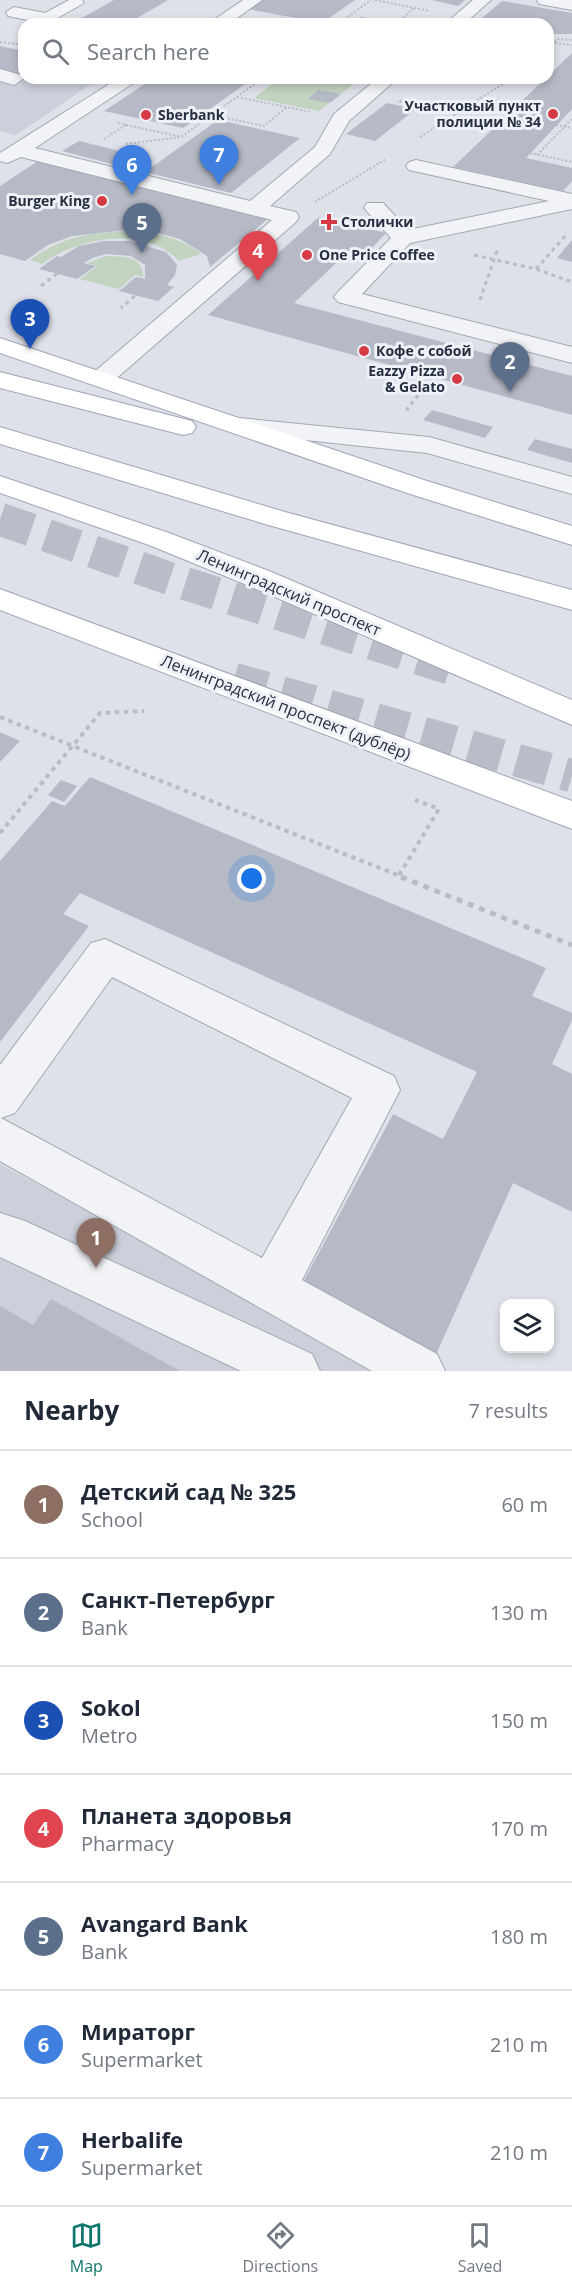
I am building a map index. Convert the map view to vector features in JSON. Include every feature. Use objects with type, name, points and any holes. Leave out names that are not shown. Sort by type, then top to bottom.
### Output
[{"type":"main road","points":[[0,345],[417,487],[572,536]]},
{"type":"main road","points":[[0,380],[417,487]]},
{"type":"main road","points":[[0,435],[275,518],[572,600]]},
{"type":"main road","name":"Ленинградский проспект","points":[[0,484],[159,538],[572,713]]},
{"type":"main road","name":"Ленинградский проспект (дублёр)","points":[[0,599],[572,816]]},
{"type":"street","points":[[7,16],[37,0]]},
{"type":"street","points":[[226,18],[254,0]]},
{"type":"street","points":[[461,18],[483,0]]},
{"type":"street","points":[[545,0],[572,5]]},
{"type":"street","points":[[50,18],[76,3]]},
{"type":"street","points":[[7,16],[34,18]]},
{"type":"street","points":[[9,156],[123,84]]},
{"type":"street","points":[[254,209],[323,150],[341,118],[382,84]]},
{"type":"street","points":[[9,156],[288,217],[102,378]]},
{"type":"street","points":[[416,166],[572,201]]},
{"type":"street","points":[[572,201],[403,238],[346,297],[572,355]]},
{"type":"street","points":[[375,208],[403,238]]},
{"type":"street","points":[[240,426],[429,445],[572,486]]},
{"type":"street","points":[[0,1099],[105,954],[379,1090],[271,1289]]},
{"type":"street","points":[[0,1138],[420,1371]]},
{"type":"street","points":[[0,1235],[9,1237],[295,1371]]},
{"type":"path","points":[[347,18],[373,0],[414,8],[403,18]]},
{"type":"path","points":[[554,42],[564,33]]},
{"type":"path","points":[[559,39],[572,40]]},
{"type":"path","points":[[0,42],[18,44]]},
{"type":"path","points":[[554,42],[572,45]]},
{"type":"path","points":[[120,143],[129,145],[181,137],[255,84]]},
{"type":"path","points":[[237,97],[341,118]]},
{"type":"path","points":[[212,115],[264,126],[287,107]]},
{"type":"path","points":[[537,155],[572,119]]},
{"type":"path","points":[[126,124],[181,137]]},
{"type":"path","points":[[556,125],[572,128]]},
{"type":"path","points":[[95,137],[112,141]]},
{"type":"path","points":[[530,153],[572,162]]},
{"type":"path","points":[[470,328],[495,260],[504,217]]},
{"type":"path","points":[[536,269],[572,228]]},
{"type":"path","points":[[41,286],[85,254],[113,248],[152,254],[161,266],[159,275],[154,282],[121,308]]},
{"type":"path","points":[[472,254],[536,269],[572,282]]},
{"type":"path","points":[[417,412],[407,409],[433,377]]},
{"type":"path","points":[[0,833],[100,714],[144,711]]},
{"type":"path","points":[[0,717],[572,945]]},
{"type":"path","points":[[399,875],[439,809],[415,800]]},
{"type":"shaded area","points":[[0,69],[18,74],[18,84],[91,84],[16,135],[0,131]]},
{"type":"shaded area","points":[[0,1164],[383,1371],[0,1371]]},
{"type":"green space","points":[[272,84],[353,84],[319,111],[254,98]]},
{"type":"green space","points":[[126,231],[156,234],[175,239],[201,254],[179,261],[165,249],[148,242],[110,239],[73,247],[42,264],[30,260],[64,241],[99,233]]},
{"type":"green space","points":[[106,256],[125,257],[136,261],[140,265],[143,277],[135,275],[119,289],[80,279],[98,266],[87,263]]},
{"type":"building","points":[[114,0],[168,0],[137,18],[82,18]]},
{"type":"building","points":[[263,0],[355,0],[329,18],[296,18],[248,9]]},
{"type":"building","points":[[432,0],[465,0],[458,6]]},
{"type":"building","points":[[502,1],[572,13],[572,34],[554,34],[554,18],[482,18]]},
{"type":"building","points":[[0,46],[18,50],[18,74],[0,69]]},
{"type":"building","points":[[572,53],[572,109],[526,158],[572,168],[572,181],[563,191],[453,167],[540,84],[554,84],[554,70]]},
{"type":"building","points":[[145,84],[245,84],[183,128],[104,111]]},
{"type":"building","points":[[318,90],[341,94],[330,103],[308,99]]},
{"type":"building","points":[[403,98],[421,102],[416,106],[398,102]]},
{"type":"building","points":[[430,101],[447,105],[438,111],[421,107]]},
{"type":"building","points":[[387,103],[416,109],[375,141],[346,134]]},
{"type":"building","points":[[218,120],[300,138],[231,193],[145,172]]},
{"type":"building","points":[[79,141],[144,157],[127,168],[62,151]]},
{"type":"building","points":[[38,161],[269,218],[210,267],[207,256],[180,239],[154,232],[126,230],[72,236],[48,245],[25,261],[0,254],[0,186]]},
{"type":"building","points":[[319,217],[386,233],[368,252],[352,248],[294,303],[572,376],[572,415],[208,315]]},
{"type":"building","points":[[572,240],[572,262],[557,258]]},
{"type":"building","points":[[104,241],[129,241],[166,252],[177,265],[175,275],[167,285],[174,287],[158,301],[119,291],[136,277],[145,279],[145,265],[131,256],[107,254],[95,257],[83,263],[96,266],[77,279],[39,269],[57,256],[61,257],[79,246]]},
{"type":"building","points":[[432,410],[493,427],[485,438],[423,420]]},
{"type":"building","points":[[535,439],[572,449],[572,463],[527,450]]},
{"type":"building","points":[[0,732],[20,741],[0,762]]},
{"type":"building","points":[[90,777],[546,968],[532,996],[572,1013],[572,1020],[552,1064],[572,1074],[572,1212],[513,1183],[434,1359],[300,1288],[393,1114],[443,1139],[477,1072],[80,893],[63,914],[89,926],[0,1042],[0,861],[52,801],[65,806]]},
{"type":"building","points":[[61,780],[77,786],[64,802],[48,795]]},
{"type":"building","points":[[51,1299],[180,1371],[0,1371],[0,1306],[33,1325]]},
{"type":"tunnel","points":[[0,519],[171,579],[455,670]]},
{"type":"tunnel","points":[[234,679],[572,776]]},
{"type":"place","name":"Участковый пункт полиции № 34","points":[[553,114]]},
{"type":"place","name":"Sberbank","points":[[146,115]]},
{"type":"place","name":"Herbalife","points":[[219,185]]},
{"type":"place","name":"Мираторг","points":[[132,195]]},
{"type":"place","name":"Burger King","points":[[102,201]]},
{"type":"place","name":"Столички","points":[[329,222]]},
{"type":"place","name":"Avangard Bank","points":[[142,253]]},
{"type":"place","name":"One Price Coffee","points":[[307,255]]},
{"type":"place","name":"Планета здоровья","points":[[258,281]]},
{"type":"place","name":"Sokol","points":[[30,349]]},
{"type":"place","name":"Кофе с собой","points":[[364,351]]},
{"type":"place","name":"Eazzy Pizza & Gelato","points":[[457,379]]},
{"type":"place","name":"Санкт-Петербург","points":[[510,392]]},
{"type":"place","name":"Детский сад № 325","points":[[96,1268]]}]
